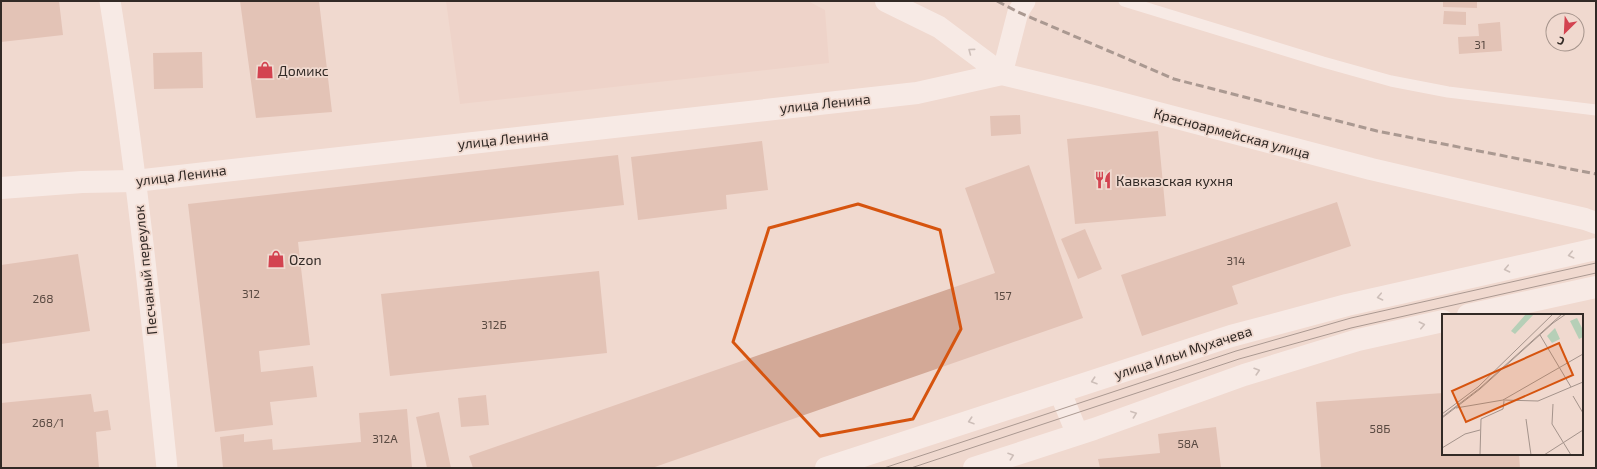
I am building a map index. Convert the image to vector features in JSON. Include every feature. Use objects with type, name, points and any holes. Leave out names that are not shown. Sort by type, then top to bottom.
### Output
[{"type":"main road","name":"Красноармейская улица","points":[[886,1],[939,27],[1002,74],[1097,97],[1371,169],[1585,219],[1596,223]]},
{"type":"main road","name":"улица Ленина","points":[[1,188],[82,182],[135,181],[917,93],[1002,74]]},
{"type":"main road","name":"улица Ильи Мухачева","points":[[826,468],[1231,336],[1347,304],[1596,249]]},
{"type":"main road","points":[[1473,314],[1596,287]]},
{"type":"main road","points":[[974,468],[1077,433],[1094,429],[1244,375],[1358,340],[1442,321]]},
{"type":"main road","points":[[1060,392],[1077,433]]},
{"type":"street","name":"Песчаный переулок","points":[[110,1],[124,83],[149,300],[166,468]]},
{"type":"street","points":[[1002,74],[1018,12],[1025,1]]},
{"type":"lane","points":[[1124,1],[1323,62],[1391,81],[1448,92],[1596,110]]},
{"type":"highlighted area","points":[[858,204],[940,230],[961,329],[913,419],[820,436],[733,342],[769,228]]},
{"type":"shaded area","points":[[446,1],[808,1],[825,10],[829,63],[460,104]]},
{"type":"building","points":[[1,1],[59,1],[63,35],[1,42]]},
{"type":"building","points":[[240,1],[319,1],[332,112],[256,118]]},
{"type":"building","points":[[1443,1],[1477,1],[1477,8],[1443,7]]},
{"type":"building","points":[[1444,11],[1466,12],[1466,25],[1443,24]]},
{"type":"building","points":[[1500,22],[1502,51],[1459,54],[1458,37],[1479,36],[1478,24]]},
{"type":"building","points":[[202,52],[203,88],[154,89],[153,53]]},
{"type":"building","points":[[1020,115],[1021,134],[991,136],[990,116]]},
{"type":"building","points":[[1158,131],[1166,216],[1075,224],[1067,139]]},
{"type":"building","points":[[762,141],[768,190],[726,195],[727,209],[638,220],[631,157]]},
{"type":"building","points":[[618,155],[624,205],[298,242],[310,345],[259,351],[261,372],[313,366],[317,397],[270,402],[273,425],[215,432],[188,204]]},
{"type":"building","points":[[1029,165],[1083,318],[652,468],[473,468],[469,456],[995,273],[965,188]]},
{"type":"building","points":[[1337,202],[1351,246],[1232,286],[1238,304],[1142,336],[1121,275]]},
{"type":"building","points":[[1085,229],[1102,269],[1078,279],[1061,239]]},
{"type":"building","points":[[78,254],[90,331],[1,344],[1,265]]},
{"type":"building","points":[[599,271],[607,353],[390,376],[381,294]]},
{"type":"building","points":[[1442,393],[1442,455],[1519,455],[1520,468],[1321,468],[1316,402]]},
{"type":"building","points":[[91,394],[94,412],[108,410],[111,430],[96,432],[99,468],[1,468],[1,403]]},
{"type":"building","points":[[486,395],[489,425],[461,427],[458,398]]},
{"type":"building","points":[[407,409],[412,468],[223,468],[220,437],[244,434],[244,442],[272,439],[273,450],[361,442],[359,413]]},
{"type":"building","points":[[439,412],[451,468],[427,468],[416,417]]},
{"type":"building","points":[[1216,427],[1221,468],[1100,468],[1098,459],[1160,453],[1158,434]]},
{"type":"tram line","points":[[884,468],[1236,351],[1351,318],[1596,263]]},
{"type":"tram line","points":[[911,468],[1239,359],[1351,328],[1596,273]]},
{"type":"railway","points":[[997,1],[1018,12],[1174,79],[1377,131],[1596,174]]},
{"type":"place","name":"Домикс","points":[[265,70]]},
{"type":"place","name":"Кавказская кухня","points":[[1103,180]]},
{"type":"place","name":"Ozon","points":[[276,259]]}]
